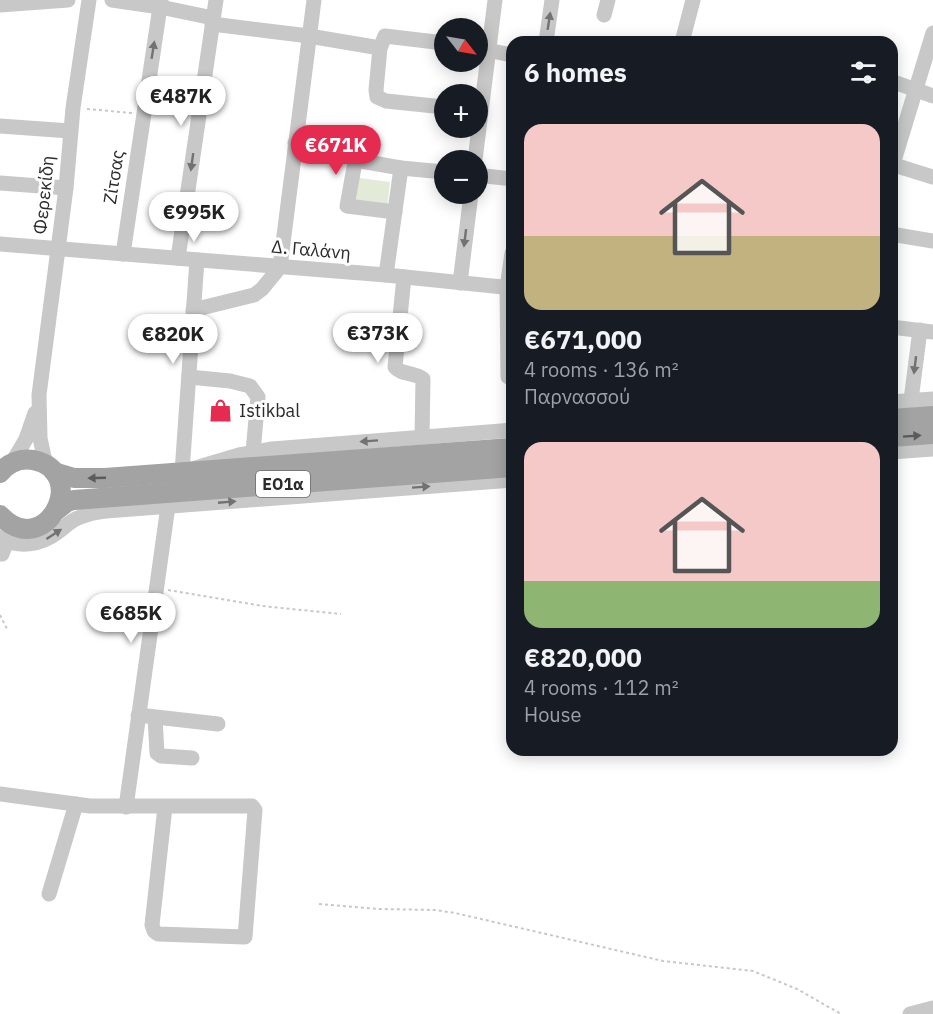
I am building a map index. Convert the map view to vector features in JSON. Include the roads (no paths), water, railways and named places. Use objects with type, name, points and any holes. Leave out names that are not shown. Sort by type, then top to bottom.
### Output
[{"type":"main road","points":[[898,405],[933,416]]},
{"type":"main road","points":[[898,436],[933,434]]},
{"type":"main road","name":"ΕΟ1α","points":[[6,468],[28,460],[40,462],[64,476],[87,478],[506,448]]},
{"type":"main road","name":"ΕΟ1α","points":[[0,515],[16,527],[29,528],[47,522],[57,510],[67,502],[74,500],[506,466]]},
{"type":"main road","points":[[52,470],[61,488],[61,500],[57,510]]},
{"type":"street","points":[[0,5],[68,0]]},
{"type":"street","name":"Φερεκίδη","points":[[52,470],[44,457],[40,438],[39,395],[66,188],[70,131],[89,0]]},
{"type":"street","points":[[112,0],[161,4],[212,21],[309,36],[383,42],[434,43]]},
{"type":"street","points":[[178,258],[216,0]]},
{"type":"street","points":[[193,310],[254,295],[280,267],[314,0]]},
{"type":"street","points":[[488,26],[495,0]]},
{"type":"street","points":[[547,36],[552,0]]},
{"type":"street","points":[[684,36],[693,0]]},
{"type":"street","name":"Ζίτσας","points":[[123,254],[161,4]]},
{"type":"street","points":[[898,145],[915,90],[927,68],[933,33]]},
{"type":"street","points":[[383,42],[377,97],[386,101],[434,106]]},
{"type":"street","points":[[488,50],[506,54]]},
{"type":"street","points":[[898,84],[933,96]]},
{"type":"street","points":[[0,126],[70,131]]},
{"type":"street","points":[[295,143],[357,151],[347,206],[395,212]]},
{"type":"street","points":[[355,160],[434,171]]},
{"type":"street","points":[[898,166],[933,177]]},
{"type":"street","points":[[386,275],[401,168]]},
{"type":"street","points":[[488,176],[506,178]]},
{"type":"street","points":[[0,183],[66,188]]},
{"type":"street","points":[[460,283],[470,204]]},
{"type":"street","points":[[898,235],[933,241]]},
{"type":"street","name":"Δ. Γαλάνη","points":[[0,244],[386,275],[506,288]]},
{"type":"street","points":[[197,260],[182,472],[253,452],[291,446],[506,430]]},
{"type":"street","points":[[404,277],[395,367],[398,371],[423,379],[422,437]]},
{"type":"street","points":[[898,328],[926,331],[898,399]]},
{"type":"street","points":[[189,377],[230,381],[250,386],[258,397],[253,452]]},
{"type":"street","name":"Φερεκίδη","points":[[6,468],[26,439],[39,395]]},
{"type":"street","points":[[898,404],[933,399]]},
{"type":"street","points":[[898,452],[933,449]]},
{"type":"street","points":[[2,547],[41,542],[76,519],[95,512],[506,480]]},
{"type":"street","points":[[126,807],[168,506]]},
{"type":"street","points":[[138,715],[218,724]]},
{"type":"street","points":[[155,718],[157,753],[161,756],[192,758]]},
{"type":"street","points":[[0,794],[76,804],[126,807],[250,805],[254,808],[245,937],[158,934],[154,931],[152,925],[165,807]]},
{"type":"street","points":[[49,894],[76,804]]},
{"type":"street","points":[[910,1014],[933,1008]]},
{"type":"place","name":"Istikbal","points":[[221,411]]}]
